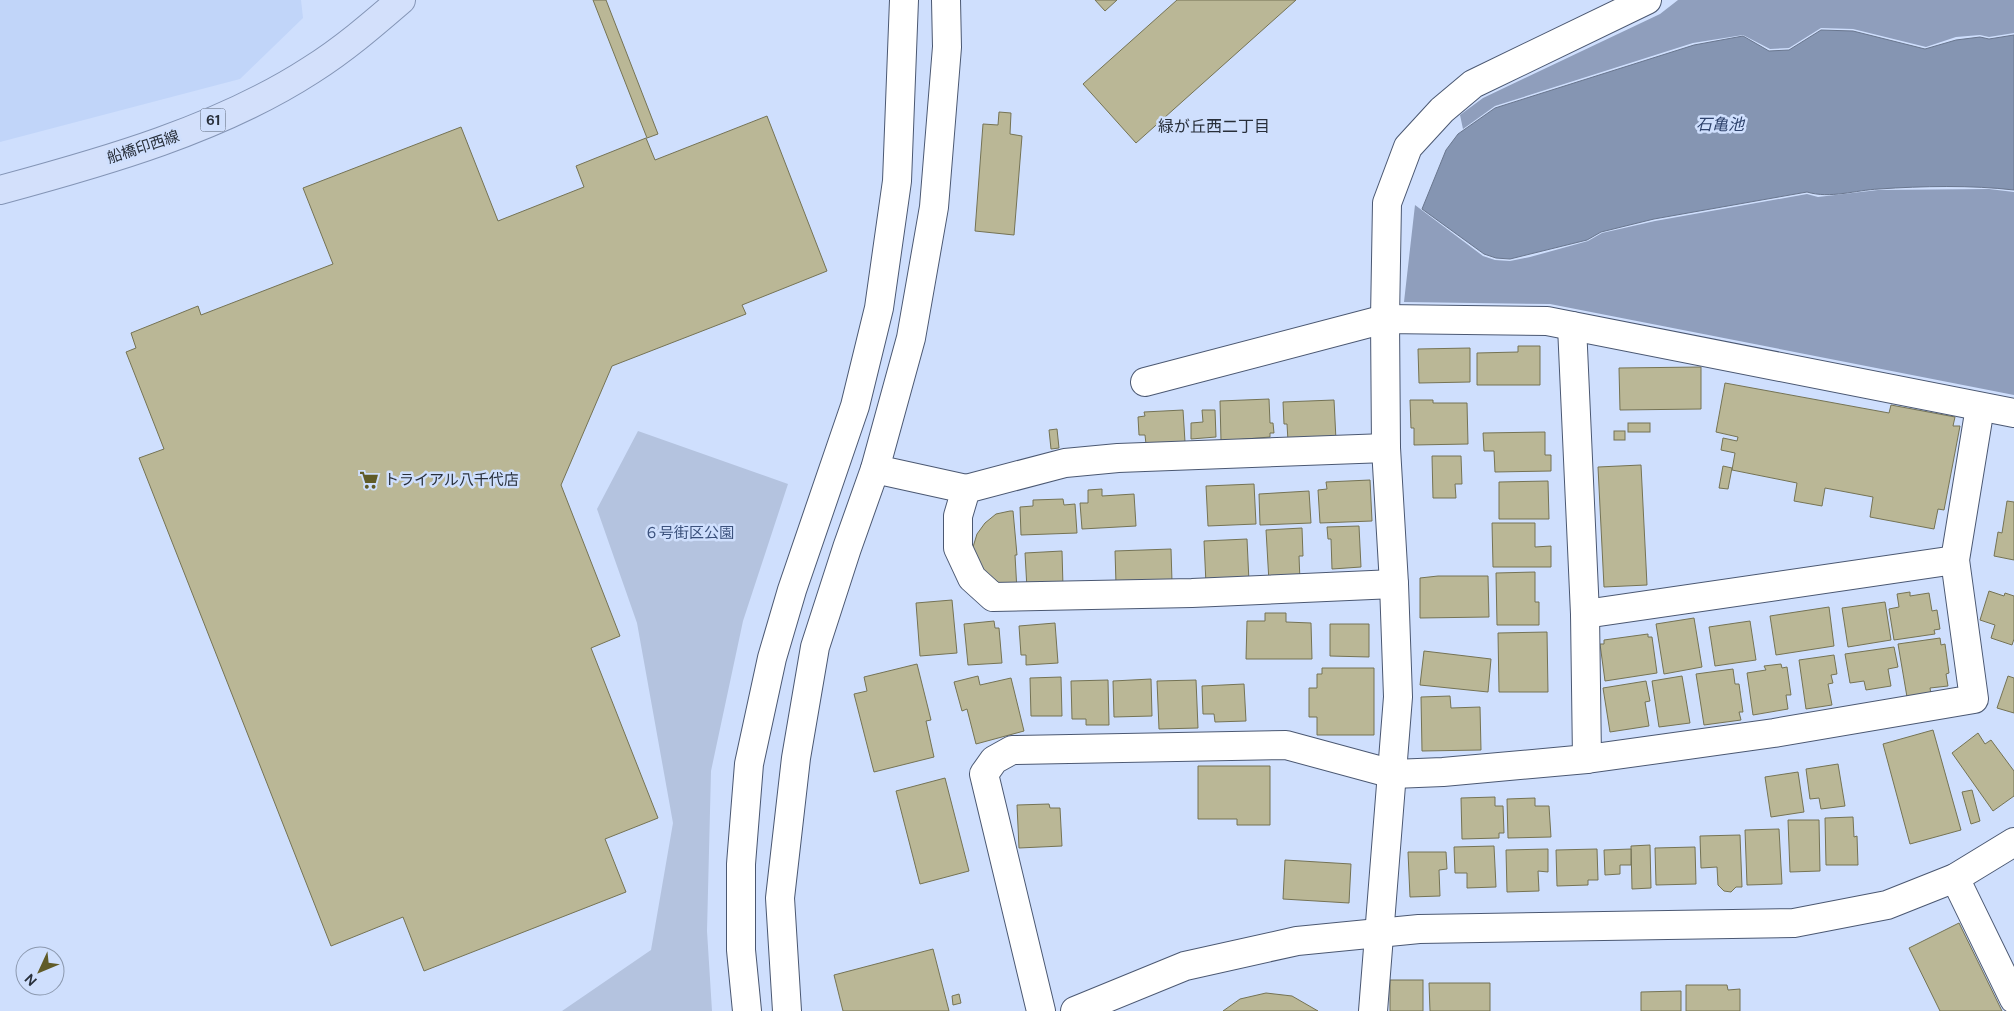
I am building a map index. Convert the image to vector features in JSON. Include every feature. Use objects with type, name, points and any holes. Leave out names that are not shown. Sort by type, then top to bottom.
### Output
[{"type":"main road","name":"船橋印西線","points":[[0,190],[55,175],[188,132],[252,103],[311,70],[370,27],[401,0]]},
{"type":"street","points":[[747,1011],[741,950],[741,874],[749,764],[774,649],[792,590],[855,406],[879,308],[897,180],[904,0]]},
{"type":"street","points":[[787,1011],[780,898],[796,758],[815,646],[875,469],[911,338],[934,207],[947,46],[946,0]]},
{"type":"street","points":[[1373,1011],[1398,696],[1386,448],[1385,319],[1387,203],[1408,147],[1442,110],[1473,84],[1648,0]]},
{"type":"street","points":[[1145,382],[1385,319],[1547,321],[2014,413]]},
{"type":"street","points":[[1572,326],[1585,614],[1587,759]]},
{"type":"street","points":[[1041,1011],[984,774],[994,760],[1012,750],[1286,745],[1393,774],[1443,772],[1587,759],[1774,733],[1974,699],[1955,560],[1980,406]]},
{"type":"street","points":[[875,469],[966,489],[1065,463],[1118,458],[1386,448]]},
{"type":"street","points":[[966,489],[958,516],[958,548],[972,578],[993,597],[1192,593],[1394,584]]},
{"type":"street","points":[[1585,614],[1955,560]]},
{"type":"street","points":[[1075,1011],[1106,1005],[1185,966],[1298,941],[1419,929],[1794,923],[1887,905],[1955,878],[2014,842]]},
{"type":"street","points":[[1955,878],[2014,999]]},
{"type":"shaded area","points":[[0,0],[301,0],[303,18],[240,79],[0,142]]},
{"type":"shaded area","points":[[1678,0],[2014,0],[2014,33],[1989,37],[1980,35],[1956,37],[1926,47],[1853,29],[1821,28],[1789,48],[1770,49],[1743,35],[1693,43],[1495,106],[1463,129],[1460,115],[1483,98],[1660,14]]},
{"type":"shaded area","points":[[1989,189],[2014,192],[2014,395],[1550,304],[1404,302],[1415,205],[1483,256],[1495,260],[1510,261],[1588,241],[1602,233],[1655,221],[1807,194],[1818,197],[1878,190]]},
{"type":"green space","name":"６号街区公園","points":[[638,431],[788,484],[743,621],[711,771],[707,931],[712,1011],[562,1011],[651,950],[673,823],[637,623],[597,509]]},
{"type":"water","name":"石亀池","points":[[1821,30],[1853,31],[1925,49],[1956,40],[1980,37],[1989,39],[2014,35],[2014,190],[1981,187],[1912,187],[1825,195],[1807,192],[1654,219],[1601,232],[1587,240],[1510,259],[1496,258],[1484,254],[1422,209],[1446,150],[1458,134],[1495,108],[1694,45],[1743,36],[1769,51],[1789,50]]},
{"type":"building","points":[[593,0],[606,0],[658,134],[647,138]]},
{"type":"building","points":[[1095,0],[1117,0],[1105,11]]},
{"type":"building","points":[[1177,0],[1296,0],[1136,143],[1083,84]]},
{"type":"building","points":[[999,112],[1011,113],[1010,134],[1022,136],[1014,235],[975,231],[983,124],[998,125]]},
{"type":"building","points":[[767,116],[827,271],[742,305],[746,314],[612,366],[561,485],[620,636],[591,648],[658,818],[605,839],[626,892],[424,971],[403,917],[331,946],[139,458],[164,449],[126,352],[136,348],[131,333],[198,306],[201,315],[333,264],[303,188],[461,127],[498,221],[584,187],[576,166],[646,138],[655,160]]},
{"type":"building","points":[[1518,346],[1540,346],[1540,385],[1477,385],[1477,353],[1518,352]]},
{"type":"building","points":[[1470,348],[1470,382],[1419,383],[1418,349]]},
{"type":"building","points":[[1701,367],[1701,409],[1620,410],[1619,368]]},
{"type":"building","points":[[1725,383],[1889,413],[1891,405],[1955,417],[1953,426],[1960,426],[1944,510],[1938,509],[1934,529],[1870,517],[1873,497],[1825,488],[1822,506],[1794,501],[1797,483],[1732,470],[1735,453],[1721,450],[1723,438],[1737,441],[1738,437],[1716,432]]},
{"type":"building","points":[[1269,399],[1270,423],[1273,423],[1274,433],[1270,433],[1270,437],[1221,441],[1220,401]]},
{"type":"building","points":[[1334,400],[1336,440],[1288,441],[1287,424],[1284,424],[1283,402]]},
{"type":"building","points":[[1410,400],[1433,400],[1433,403],[1467,403],[1468,444],[1414,445],[1414,428],[1411,428]]},
{"type":"building","points":[[1183,410],[1185,442],[1146,444],[1145,435],[1139,435],[1138,417],[1145,416],[1144,412]]},
{"type":"building","points":[[1202,410],[1215,410],[1216,437],[1191,439],[1191,423],[1203,422]]},
{"type":"building","points":[[1628,423],[1650,423],[1650,432],[1628,432]]},
{"type":"building","points":[[1057,429],[1059,448],[1051,449],[1049,430]]},
{"type":"building","points":[[1614,431],[1625,431],[1625,440],[1614,440]]},
{"type":"building","points":[[1545,432],[1545,455],[1551,455],[1551,471],[1495,472],[1494,451],[1484,451],[1483,433]]},
{"type":"building","points":[[1432,456],[1461,456],[1462,484],[1455,484],[1456,498],[1433,498]]},
{"type":"building","points":[[1641,465],[1647,585],[1604,587],[1598,467]]},
{"type":"building","points":[[1723,466],[1732,468],[1728,489],[1719,488]]},
{"type":"building","points":[[1370,480],[1372,521],[1320,523],[1318,490],[1327,489],[1326,482]]},
{"type":"building","points":[[1548,481],[1549,519],[1499,519],[1499,482]]},
{"type":"building","points":[[1254,484],[1256,524],[1208,526],[1206,486]]},
{"type":"building","points":[[1102,489],[1102,496],[1134,494],[1136,526],[1082,529],[1080,503],[1088,503],[1088,490]]},
{"type":"building","points":[[1309,491],[1311,523],[1260,525],[1259,494]]},
{"type":"building","points":[[1063,499],[1064,505],[1075,504],[1077,533],[1021,535],[1020,507],[1033,506],[1033,500]]},
{"type":"building","points":[[2007,501],[2014,502],[2014,560],[1994,556],[1998,532],[2002,533]]},
{"type":"building","points":[[1013,511],[1017,555],[1015,555],[1017,591],[990,584],[974,561],[973,547],[977,534],[985,523],[996,514]]},
{"type":"building","points":[[1492,523],[1535,523],[1535,547],[1551,546],[1551,567],[1493,567]]},
{"type":"building","points":[[1359,526],[1361,567],[1332,569],[1331,539],[1328,539],[1327,527]]},
{"type":"building","points":[[1302,528],[1303,556],[1299,556],[1300,581],[1269,582],[1266,530]]},
{"type":"building","points":[[1247,539],[1249,582],[1206,584],[1204,541]]},
{"type":"building","points":[[1171,549],[1172,582],[1116,584],[1115,551]]},
{"type":"building","points":[[1062,551],[1063,587],[1027,589],[1025,553]]},
{"type":"building","points":[[1535,572],[1535,602],[1539,602],[1539,625],[1497,625],[1496,573]]},
{"type":"building","points":[[1488,576],[1489,617],[1420,618],[1420,578]]},
{"type":"building","points":[[1989,591],[2004,596],[2005,593],[2014,596],[2014,639],[2012,645],[1991,638],[1995,625],[1980,620]]},
{"type":"building","points":[[1910,592],[1910,596],[1929,593],[1932,611],[1937,610],[1940,629],[1934,630],[1935,634],[1894,640],[1889,609],[1899,607],[1897,594]]},
{"type":"building","points":[[952,600],[957,653],[920,656],[916,603]]},
{"type":"building","points":[[1885,602],[1891,640],[1848,647],[1842,608]]},
{"type":"building","points":[[1829,607],[1834,646],[1776,655],[1770,616]]},
{"type":"building","points":[[1265,613],[1286,613],[1286,622],[1311,623],[1312,659],[1246,659],[1247,621],[1265,621]]},
{"type":"building","points":[[1694,618],[1702,667],[1664,674],[1656,624]]},
{"type":"building","points":[[994,621],[995,628],[999,628],[1002,663],[968,665],[964,624]]},
{"type":"building","points":[[1750,621],[1756,660],[1715,666],[1709,627]]},
{"type":"building","points":[[1055,623],[1058,663],[1026,665],[1026,655],[1021,655],[1019,626]]},
{"type":"building","points":[[1330,624],[1369,624],[1369,657],[1330,656]]},
{"type":"building","points":[[1547,632],[1548,692],[1499,692],[1498,633]]},
{"type":"building","points":[[1648,634],[1648,637],[1652,637],[1657,673],[1605,681],[1600,644],[1604,644],[1604,640]]},
{"type":"building","points":[[1940,638],[1941,645],[1945,644],[1949,673],[1946,674],[1948,686],[1930,688],[1931,694],[1907,697],[1898,644]]},
{"type":"building","points":[[1894,647],[1898,667],[1888,669],[1891,686],[1866,690],[1864,681],[1850,683],[1845,654]]},
{"type":"building","points":[[1424,651],[1491,659],[1488,692],[1420,685]]},
{"type":"building","points":[[1834,655],[1837,674],[1831,675],[1833,683],[1828,684],[1832,705],[1806,709],[1799,660]]},
{"type":"building","points":[[917,664],[931,720],[926,721],[934,757],[874,772],[854,694],[867,691],[864,677]]},
{"type":"building","points":[[1781,664],[1782,668],[1787,667],[1791,695],[1786,695],[1788,709],[1753,715],[1747,673],[1766,670],[1764,666]]},
{"type":"building","points":[[1322,668],[1374,668],[1374,735],[1317,735],[1317,717],[1309,717],[1309,688],[1317,688],[1317,674],[1322,674]]},
{"type":"building","points":[[1733,669],[1735,684],[1739,684],[1743,712],[1739,712],[1741,720],[1704,725],[1696,674]]},
{"type":"building","points":[[978,676],[980,685],[1011,678],[1024,731],[976,744],[967,709],[962,711],[954,682]]},
{"type":"building","points":[[1682,676],[1690,723],[1659,727],[1652,681]]},
{"type":"building","points":[[2008,676],[2014,678],[2014,713],[1997,708]]},
{"type":"building","points":[[1061,677],[1062,716],[1031,716],[1030,678]]},
{"type":"building","points":[[1151,679],[1152,716],[1114,717],[1113,681]]},
{"type":"building","points":[[1108,680],[1109,725],[1086,725],[1086,719],[1072,719],[1071,681]]},
{"type":"building","points":[[1196,680],[1198,728],[1159,729],[1157,681]]},
{"type":"building","points":[[1646,681],[1650,701],[1645,702],[1649,726],[1610,732],[1603,688]]},
{"type":"building","points":[[1244,684],[1246,721],[1215,722],[1214,714],[1203,714],[1202,686]]},
{"type":"building","points":[[1450,696],[1451,708],[1480,707],[1481,750],[1422,751],[1421,697]]},
{"type":"building","points":[[1933,730],[1961,830],[1910,844],[1883,744]]},
{"type":"building","points":[[1978,733],[1985,744],[1991,740],[2014,771],[2014,796],[1993,811],[1952,753]]},
{"type":"building","points":[[1838,764],[1845,806],[1821,809],[1819,798],[1810,799],[1806,769]]},
{"type":"building","points":[[1198,766],[1270,766],[1270,825],[1237,825],[1237,819],[1198,819]]},
{"type":"building","points":[[1798,772],[1804,812],[1771,817],[1765,777]]},
{"type":"building","points":[[945,778],[969,871],[920,884],[896,791]]},
{"type":"building","points":[[1972,790],[1980,821],[1971,824],[1962,792]]},
{"type":"building","points":[[1495,797],[1495,806],[1503,806],[1504,833],[1499,833],[1499,838],[1462,839],[1461,798]]},
{"type":"building","points":[[1535,798],[1535,806],[1549,806],[1551,837],[1508,838],[1507,799]]},
{"type":"building","points":[[1049,804],[1050,808],[1060,808],[1062,846],[1019,848],[1017,805]]},
{"type":"building","points":[[1853,817],[1854,837],[1857,836],[1858,865],[1826,865],[1825,818]]},
{"type":"building","points":[[1788,820],[1819,820],[1820,871],[1790,872]]},
{"type":"building","points":[[1779,829],[1782,884],[1747,885],[1745,830]]},
{"type":"building","points":[[1740,835],[1742,887],[1736,887],[1731,892],[1724,891],[1718,885],[1717,867],[1701,868],[1700,836]]},
{"type":"building","points":[[1650,845],[1651,888],[1632,889],[1631,846]]},
{"type":"building","points":[[1494,846],[1496,887],[1467,888],[1467,873],[1455,873],[1454,847]]},
{"type":"building","points":[[1695,847],[1696,884],[1656,885],[1655,848]]},
{"type":"building","points":[[1548,849],[1548,872],[1538,871],[1539,891],[1507,892],[1506,850]]},
{"type":"building","points":[[1597,849],[1598,880],[1588,880],[1588,885],[1557,886],[1556,850]]},
{"type":"building","points":[[1631,849],[1631,865],[1620,865],[1620,874],[1605,875],[1604,850]]},
{"type":"building","points":[[1408,852],[1446,852],[1447,869],[1439,870],[1440,896],[1410,897]]},
{"type":"building","points":[[1285,860],[1351,864],[1349,903],[1283,899]]},
{"type":"building","points":[[1959,923],[2002,1011],[1940,1011],[1909,948]]},
{"type":"building","points":[[933,949],[949,1011],[843,1011],[834,975]]},
{"type":"building","points":[[1390,980],[1423,980],[1423,1011],[1390,1011]]},
{"type":"building","points":[[1429,983],[1490,983],[1490,1011],[1430,1011]]},
{"type":"building","points":[[1686,985],[1727,985],[1728,990],[1740,989],[1740,1011],[1686,1011]]},
{"type":"building","points":[[1681,991],[1681,1011],[1641,1011],[1641,992]]},
{"type":"building","points":[[1266,993],[1292,996],[1318,1011],[1223,1011],[1240,999]]},
{"type":"building","points":[[959,994],[961,1003],[953,1005],[952,996]]},
{"type":"place","name":"トライアル八千代店","points":[[369,480]]},
{"type":"district","name":"緑が丘西二丁目","points":[[1214,126]]}]
